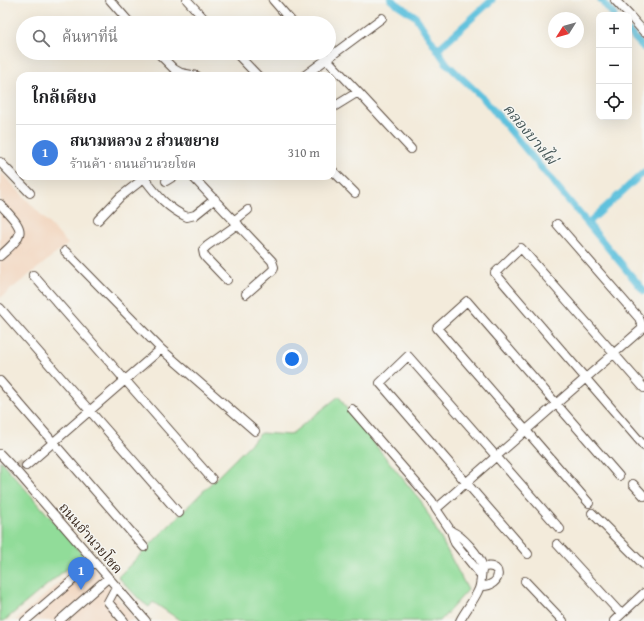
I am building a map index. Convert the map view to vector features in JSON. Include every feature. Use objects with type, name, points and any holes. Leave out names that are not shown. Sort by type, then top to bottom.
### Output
[{"type":"street","points":[[110,0],[124,16]]},
{"type":"street","points":[[187,0],[202,16]]},
{"type":"street","points":[[273,0],[287,16]]},
{"type":"street","points":[[615,0],[626,12]]},
{"type":"street","points":[[336,52],[382,18]]},
{"type":"street","points":[[632,18],[644,32]]},
{"type":"street","points":[[165,60],[179,72]]},
{"type":"street","points":[[243,60],[254,72]]},
{"type":"street","points":[[309,72],[326,60]]},
{"type":"street","points":[[328,60],[411,149]]},
{"type":"street","points":[[336,106],[358,92]]},
{"type":"street","points":[[0,162],[16,179]]},
{"type":"street","points":[[336,174],[354,193]]},
{"type":"street","points":[[17,180],[30,193]]},
{"type":"street","points":[[98,220],[120,197],[142,180]]},
{"type":"street","points":[[148,180],[161,200],[172,209],[187,217],[195,215],[215,199]]},
{"type":"street","points":[[196,180],[272,261],[274,267],[270,274],[246,294]]},
{"type":"street","points":[[0,204],[19,226],[20,233],[17,240],[0,256]]},
{"type":"street","points":[[227,280],[206,258],[203,250],[248,210]]},
{"type":"street","points":[[436,509],[644,328],[639,318],[556,224]]},
{"type":"street","points":[[644,388],[521,248],[495,273],[644,446]]},
{"type":"street","points":[[65,251],[159,347],[255,431]]},
{"type":"street","points":[[33,275],[212,479]]},
{"type":"street","points":[[589,503],[437,328],[467,301],[619,476]]},
{"type":"street","points":[[0,308],[179,514]]},
{"type":"street","points":[[20,468],[159,347]]},
{"type":"street","points":[[528,554],[380,382],[408,356],[560,529]]},
{"type":"street","points":[[0,381],[144,547]]},
{"type":"street","points":[[352,409],[432,501],[451,531],[455,543],[480,570],[480,586],[478,592],[460,621]]},
{"type":"street","name":"ถนนอำนวยโชค","points":[[0,454],[20,468],[94,562],[146,621]]},
{"type":"street","points":[[633,484],[644,496]]},
{"type":"street","points":[[592,513],[644,565]]},
{"type":"street","points":[[557,544],[621,614]]},
{"type":"street","points":[[25,621],[94,562]]},
{"type":"street","points":[[480,570],[489,565],[493,566],[497,571],[498,576],[493,584],[480,586]]},
{"type":"street","points":[[59,621],[108,578]]},
{"type":"street","points":[[525,581],[563,621]]},
{"type":"street","points":[[116,587],[108,602],[124,621]]},
{"type":"street","points":[[614,621],[644,593]]},
{"type":"shaded area","points":[[0,171],[68,244],[0,298]]},
{"type":"shaded area","points":[[87,559],[136,621],[15,621]]},
{"type":"green space","points":[[339,396],[350,414],[421,501],[468,590],[440,621],[181,621],[153,602],[149,607],[141,601],[118,577],[261,433],[290,435]]},
{"type":"green space","points":[[0,460],[83,555],[4,621],[0,621]]},
{"type":"waterway","name":"คลองบางไผ่","points":[[391,0],[415,16],[447,64],[484,99],[644,291]]},
{"type":"waterway","points":[[437,50],[492,0]]},
{"type":"waterway","points":[[601,0],[611,12]]},
{"type":"waterway","points":[[632,35],[644,48]]},
{"type":"waterway","points":[[588,223],[644,172]]},
{"type":"tunnel","points":[[17,467],[23,462]]},
{"type":"place","name":"สนามหลวง 2 ส่วนขยาย","points":[[81,590]]}]
